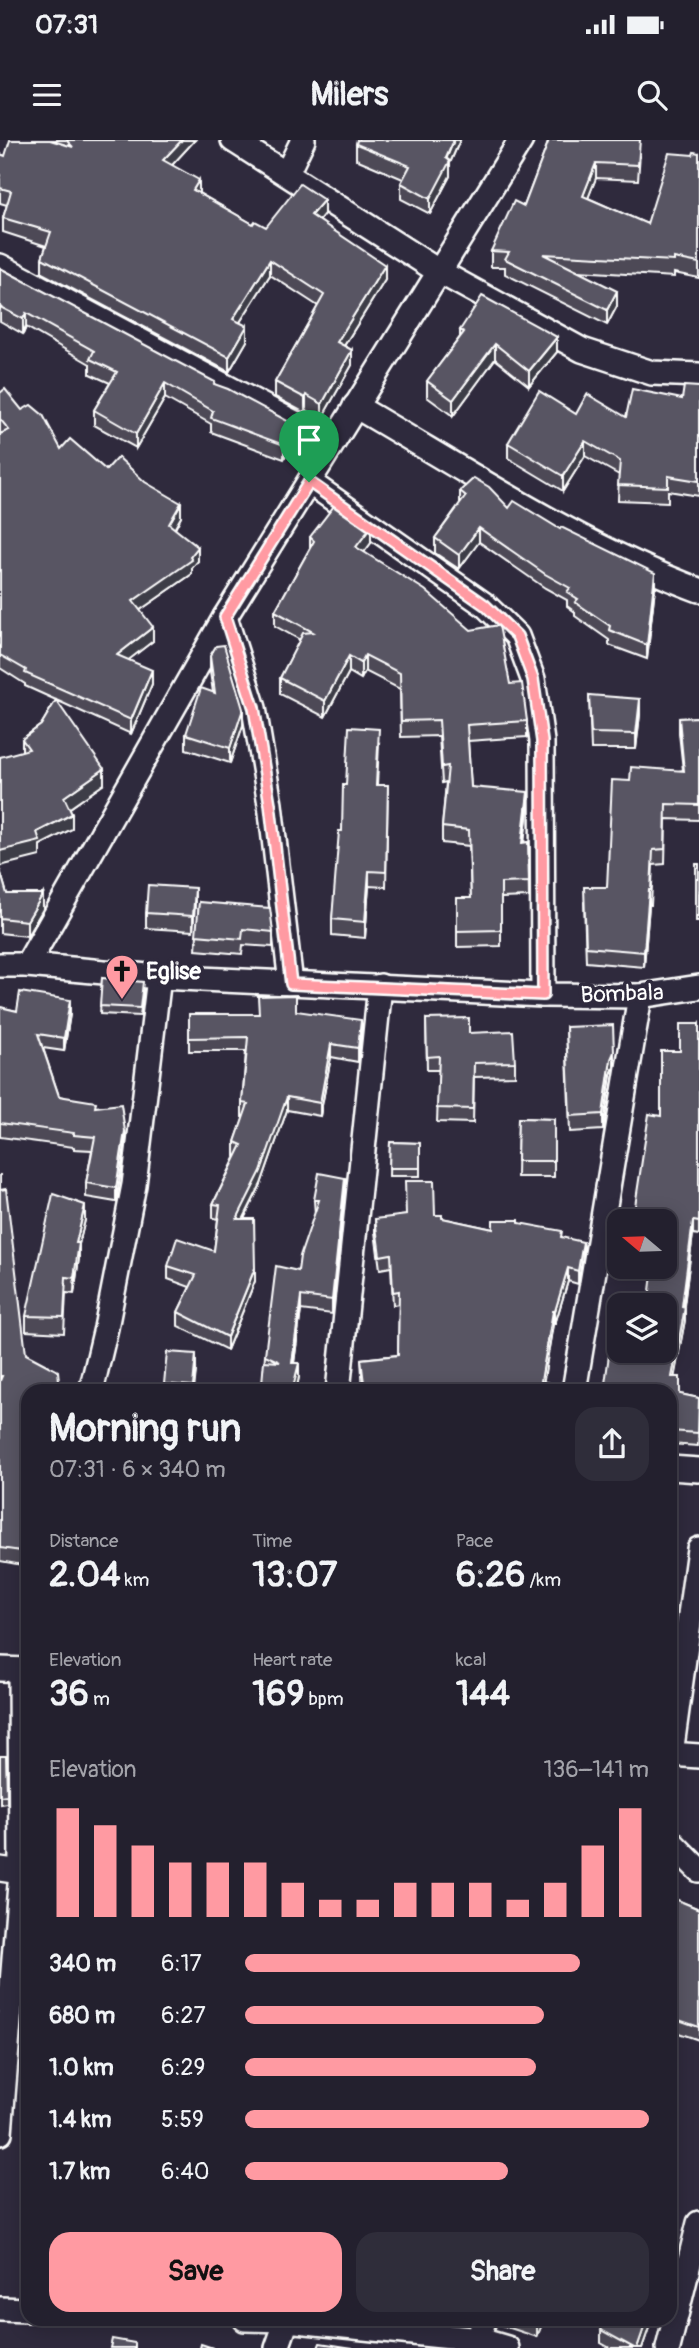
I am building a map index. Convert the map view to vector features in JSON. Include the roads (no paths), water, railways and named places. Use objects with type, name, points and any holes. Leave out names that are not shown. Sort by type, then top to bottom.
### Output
[{"type":"street","points":[[233,140],[438,271],[582,350],[652,373],[699,375]]},
{"type":"street","points":[[287,173],[303,140]]},
{"type":"street","points":[[27,965],[225,617],[521,140]]},
{"type":"street","points":[[0,266],[332,443]]},
{"type":"street","points":[[355,406],[535,511],[645,570],[699,590]]},
{"type":"street","points":[[309,482],[485,605],[517,636],[533,679],[542,741],[543,995]]},
{"type":"street","points":[[225,617],[254,708],[270,804],[291,984]]},
{"type":"street","name":"Bombala","points":[[0,965],[159,977],[543,995],[640,996],[699,987]]},
{"type":"street","points":[[93,1384],[134,1185],[159,977]]},
{"type":"street","points":[[339,1384],[380,986]]},
{"type":"street","points":[[575,1384],[640,996]]},
{"type":"street","points":[[677,1468],[699,1470]]},
{"type":"street","points":[[677,1710],[699,1549]]},
{"type":"street","points":[[0,2118],[16,1669]]},
{"type":"street","points":[[677,1754],[699,1756]]},
{"type":"street","points":[[677,1848],[699,1870]]},
{"type":"street","points":[[677,2312],[699,2223]]},
{"type":"street","points":[[0,2309],[21,2310]]},
{"type":"street","points":[[277,2348],[284,2326]]},
{"type":"street","points":[[359,2326],[480,2336],[507,2348]]},
{"type":"street","points":[[668,2348],[673,2326]]},
{"type":"place","name":"Eglise","points":[[122,1001]]}]
